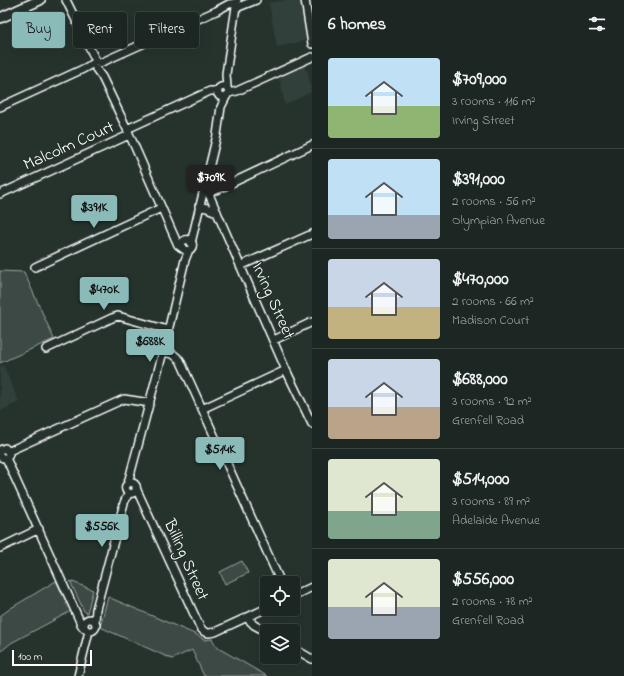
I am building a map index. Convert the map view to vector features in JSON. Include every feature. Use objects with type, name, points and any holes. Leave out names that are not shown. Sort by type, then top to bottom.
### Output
[{"type":"main road","points":[[0,18],[40,0]]},
{"type":"street","points":[[66,0],[90,50],[89,52],[128,132],[178,245],[186,245]]},
{"type":"street","points":[[0,108],[229,4],[236,6],[256,0]]},
{"type":"street","points":[[305,0],[312,44]]},
{"type":"street","points":[[223,92],[236,6]]},
{"type":"street","name":"Malcolm Court","points":[[0,194],[210,91],[238,91],[312,57]]},
{"type":"street","name":"Irving Street","points":[[223,92],[217,135],[206,181],[205,193],[217,212],[286,370],[309,411],[312,424]]},
{"type":"street","points":[[78,676],[87,630],[84,625],[91,620],[96,609],[124,503],[132,488],[132,470],[163,352],[185,260],[186,245],[194,231],[199,206],[205,193],[219,189],[312,145]]},
{"type":"street","points":[[199,206],[217,212]]},
{"type":"street","points":[[35,267],[162,208]]},
{"type":"street","points":[[240,266],[312,234]]},
{"type":"street","points":[[46,349],[118,316],[168,330]]},
{"type":"street","points":[[274,340],[312,322]]},
{"type":"street","points":[[163,352],[173,354],[180,360],[279,576]]},
{"type":"street","points":[[202,409],[286,370]]},
{"type":"street","points":[[76,612],[82,618],[91,620],[96,626],[94,629],[87,630],[82,626],[3,451],[124,399],[150,403]]},
{"type":"street","name":"Billing Street","points":[[132,488],[142,500],[203,632],[209,634],[247,618]]},
{"type":"street","points":[[0,548],[39,530]]},
{"type":"street","points":[[300,593],[312,587]]},
{"type":"street","points":[[260,612],[247,618],[260,628]]},
{"type":"street","points":[[300,652],[312,659]]},
{"type":"shaded area","points":[[297,0],[303,5],[308,40],[277,47],[269,3]]},
{"type":"shaded area","points":[[303,66],[308,72],[311,92],[285,105],[279,77]]},
{"type":"shaded area","points":[[0,271],[24,272],[54,339],[0,363]]},
{"type":"shaded area","points":[[3,365],[19,402],[0,411],[0,367]]},
{"type":"shaded area","points":[[242,561],[248,573],[225,584],[220,572]]},
{"type":"shaded area","points":[[56,581],[71,611],[11,643],[0,652],[0,616]]},
{"type":"shaded area","points":[[70,581],[93,590],[87,613],[84,611]]},
{"type":"shaded area","points":[[108,597],[197,635],[205,640],[212,639],[218,648],[267,676],[204,676],[192,650],[172,659],[100,627]]}]
